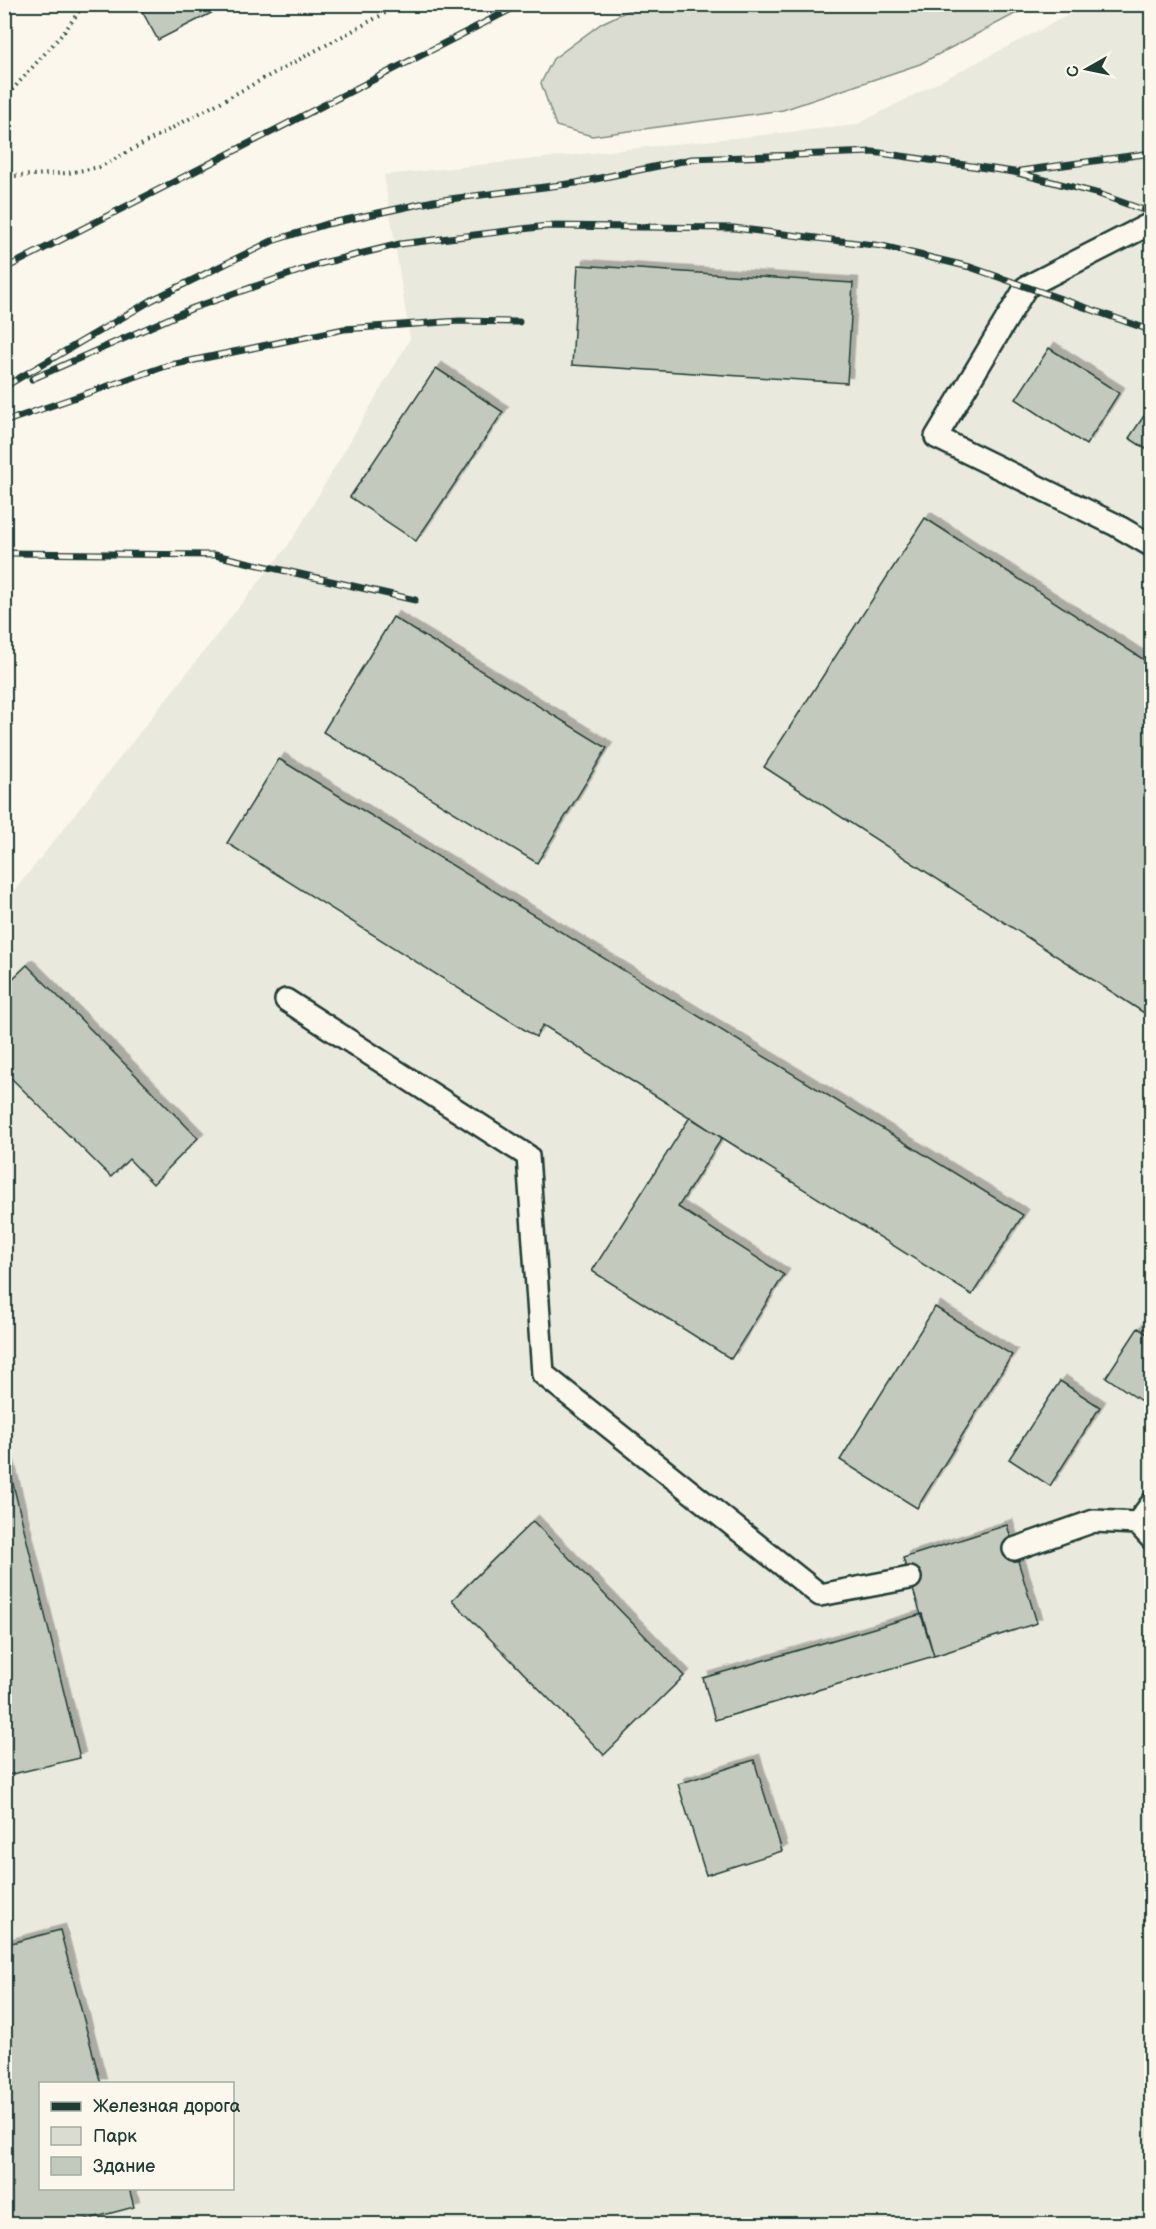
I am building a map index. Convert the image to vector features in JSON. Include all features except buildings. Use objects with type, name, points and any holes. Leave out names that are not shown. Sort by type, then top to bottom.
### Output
[{"type":"lane","points":[[1152,223],[1026,287],[936,436],[1114,524],[1152,546]]},
{"type":"lane","points":[[286,1000],[528,1156],[543,1374],[820,1595],[910,1578]]},
{"type":"lane","points":[[1137,1523],[1152,1503]]},
{"type":"lane","points":[[1014,1549],[1094,1521],[1137,1523],[1152,1539]]},
{"type":"path","points":[[4,99],[32,69],[84,4]]},
{"type":"path","points":[[4,180],[14,176],[68,173],[100,167],[402,4]]},
{"type":"shaded area","points":[[1088,5],[1151,5],[1151,2224],[5,2224],[4,904],[292,540],[410,339],[384,175],[856,125]]},
{"type":"green space","points":[[640,5],[1032,5],[920,64],[783,110],[592,136],[556,126],[541,83],[553,59],[602,23]]},
{"type":"railway","points":[[4,269],[521,4]]},
{"type":"railway","points":[[4,387],[152,300],[272,241],[327,224],[434,201],[576,183],[692,159],[873,152],[1014,172],[1099,194],[1152,213]]},
{"type":"railway","points":[[1020,171],[1152,153]]},
{"type":"railway","points":[[32,379],[193,308],[319,264],[400,244],[547,226],[734,228],[882,246],[970,267],[1144,328],[1152,333]]},
{"type":"railway","points":[[4,422],[166,366],[344,329],[459,321],[519,322]]},
{"type":"railway","points":[[4,553],[215,555],[415,600]]}]
